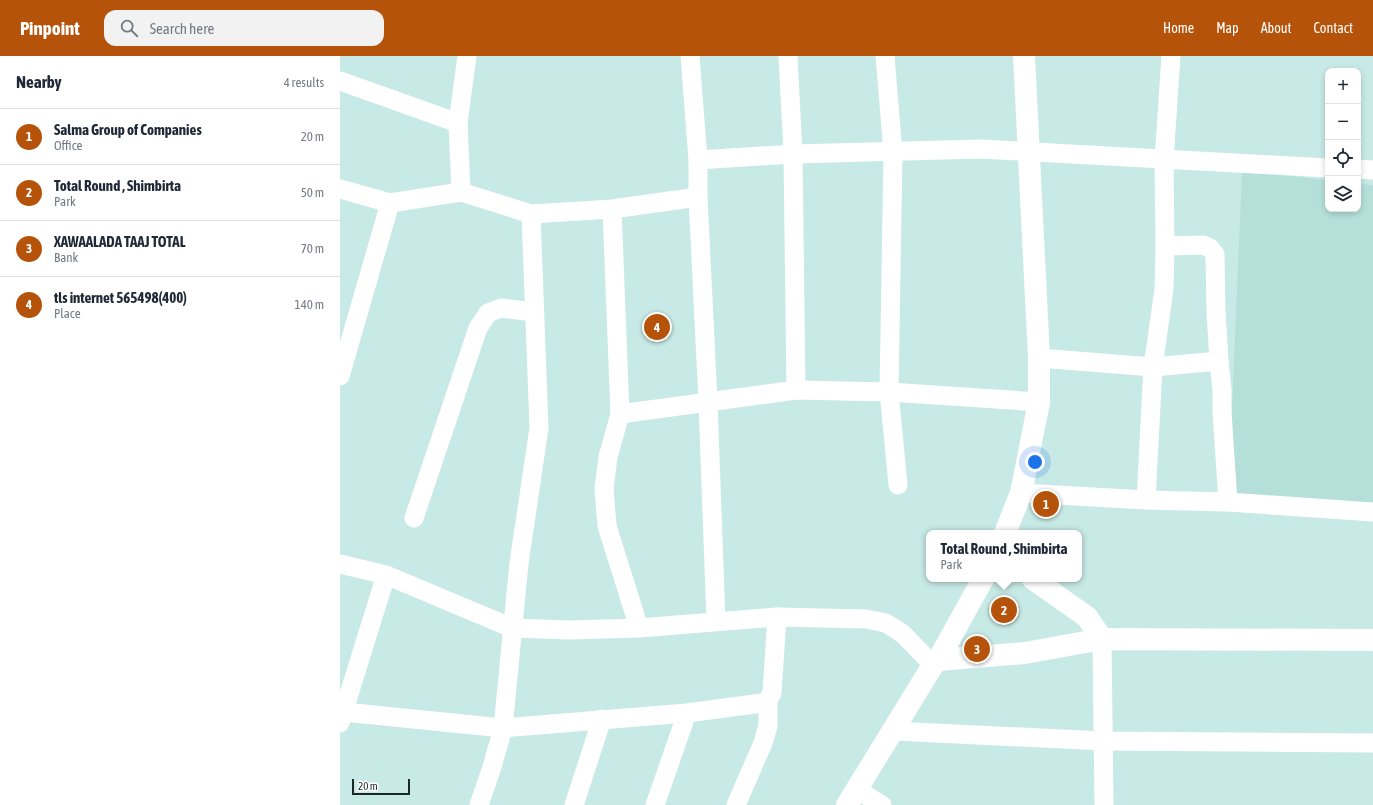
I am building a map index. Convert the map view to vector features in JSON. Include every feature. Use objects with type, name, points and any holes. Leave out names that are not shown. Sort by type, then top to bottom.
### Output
[{"type":"main road","points":[[1005,530],[1021,493],[1039,402],[1039,358],[1024,56]]},
{"type":"main road","points":[[851,797],[936,663],[981,582]]},
{"type":"main road","points":[[1037,582],[1087,617],[1102,639]]},
{"type":"main road","points":[[936,663],[1025,653],[1102,639],[1373,640]]},
{"type":"street","points":[[461,192],[458,123],[467,56]]},
{"type":"street","points":[[690,56],[698,160],[698,197],[708,402],[716,621]]},
{"type":"street","points":[[788,56],[793,154],[796,390]]},
{"type":"street","points":[[885,56],[892,152],[888,392],[898,485]]},
{"type":"street","points":[[1146,500],[1153,367],[1164,289],[1164,160],[1171,56]]},
{"type":"street","points":[[340,81],[458,123]]},
{"type":"street","points":[[698,160],[793,154],[981,149],[1325,168]]},
{"type":"street","points":[[1361,169],[1373,170]]},
{"type":"street","points":[[340,189],[390,203],[461,192],[531,214],[612,209],[698,197]]},
{"type":"street","points":[[340,376],[390,203]]},
{"type":"street","points":[[612,209],[620,414],[608,457],[604,489],[607,526],[639,628]]},
{"type":"street","points":[[479,805],[492,767],[502,728],[519,563],[538,428],[531,214]]},
{"type":"street","points":[[1165,246],[1203,245],[1210,248],[1215,254],[1216,312],[1228,502]]},
{"type":"street","points":[[414,518],[478,328],[488,313],[501,308],[534,312]]},
{"type":"street","points":[[1039,358],[1153,367],[1219,361]]},
{"type":"street","points":[[620,414],[796,390],[888,392],[1039,402]]},
{"type":"street","points":[[1021,493],[1146,500],[1228,502],[1373,512]]},
{"type":"street","points":[[340,564],[386,575],[512,628],[569,630],[639,628],[777,617],[866,619],[886,623],[903,634],[936,663]]},
{"type":"street","points":[[386,575],[342,718],[502,728],[686,713],[762,703],[768,700]]},
{"type":"street","points":[[736,805],[763,743],[768,726],[768,700],[772,693],[777,617]]},
{"type":"street","points":[[1102,639],[1104,805]]},
{"type":"street","points":[[655,805],[686,713]]},
{"type":"street","points":[[574,805],[602,719]]},
{"type":"street","points":[[894,731],[1104,741],[1373,743]]},
{"type":"street","points":[[851,797],[882,805]]},
{"type":"shaded area","points":[[1242,171],[1325,180],[1325,212],[1361,212],[1361,184],[1373,185],[1373,516],[1228,502]]},
{"type":"shaded area","points":[[1001,595],[1012,598],[1019,607],[1018,618],[1015,622],[1006,625],[999,624],[994,620],[988,609],[993,600]]},
{"type":"place","name":"tls internet 565498(400)","points":[[657,327]]},
{"type":"place","name":"Salma Group of Companies","points":[[1046,504]]},
{"type":"place","name":"Total Round , Shimbirta","points":[[1004,610]]},
{"type":"place","name":"XAWAALADA TAAJ TOTAL","points":[[977,649]]}]
